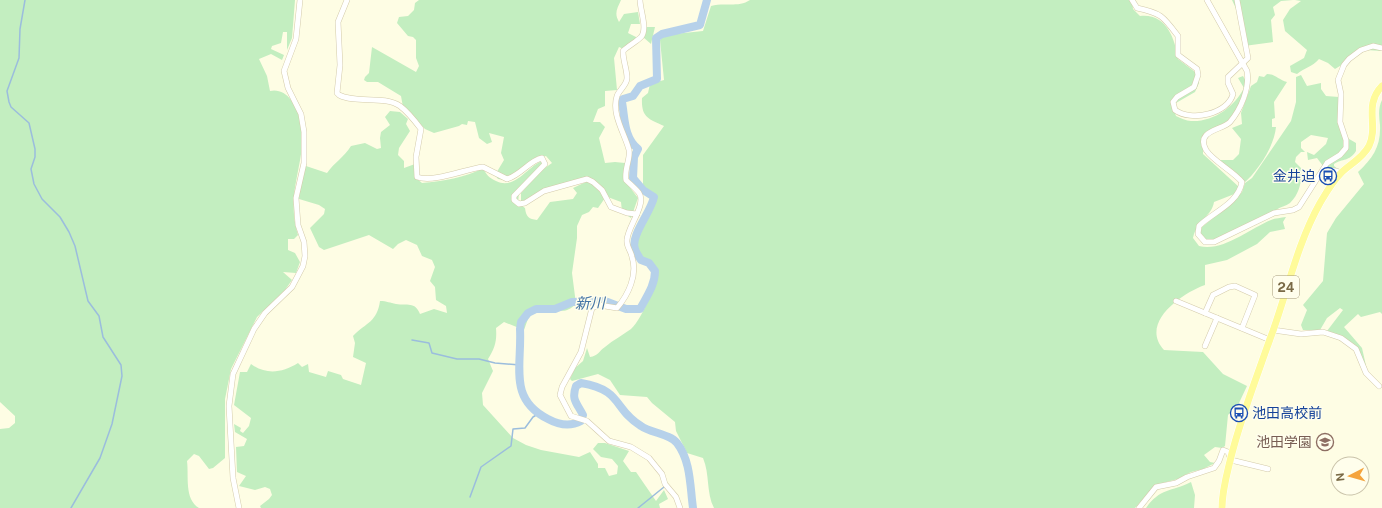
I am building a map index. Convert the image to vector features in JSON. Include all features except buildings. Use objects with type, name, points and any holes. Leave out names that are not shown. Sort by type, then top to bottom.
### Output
[{"type":"main road","name":"24","points":[[1222,508],[1225,480],[1249,394],[1270,340],[1303,236],[1326,192],[1341,173],[1360,158],[1369,146],[1373,128],[1372,103],[1376,93],[1382,86]]},
{"type":"street","points":[[239,508],[233,478],[229,406],[233,374],[254,329],[265,313],[292,287],[305,256],[304,242],[298,225],[296,198],[304,163],[304,132],[302,114],[288,88],[284,71],[296,39],[300,0]]},
{"type":"street","points":[[347,0],[338,22],[340,65],[339,95],[348,98],[391,102],[400,106],[422,129],[416,157],[417,177],[446,176],[483,167],[507,179],[524,171],[536,160],[542,158],[545,164],[514,196],[514,200],[519,204],[525,203],[544,191],[587,179],[602,190],[612,207],[627,213],[637,214]]},
{"type":"street","points":[[640,0],[643,34],[623,51],[627,82],[617,96],[616,103],[622,134],[630,151],[626,166],[626,180],[640,194],[641,200],[627,239],[634,263],[634,271],[625,299],[617,308],[599,305],[592,308],[581,352],[562,387],[560,395],[571,416],[587,421],[609,441],[631,447],[649,458],[662,474],[665,484],[676,497],[680,508]]},
{"type":"street","points":[[1132,0],[1137,8],[1158,12],[1178,36],[1178,55],[1198,72],[1194,87],[1177,97],[1173,102],[1174,108],[1178,112],[1192,116],[1201,115],[1223,108],[1234,94],[1228,83],[1228,77],[1243,64],[1249,56],[1236,0]]},
{"type":"street","points":[[1208,0],[1247,71],[1249,82],[1242,100],[1230,122],[1211,130],[1204,140],[1204,144],[1208,152],[1235,174],[1242,182],[1241,187],[1227,204],[1199,226],[1200,237],[1205,242],[1214,242],[1274,213],[1296,210],[1302,204],[1327,163],[1340,155],[1346,148],[1346,140],[1340,115],[1341,94],[1338,80],[1340,74],[1349,59],[1357,52],[1373,46],[1382,48]]},
{"type":"street","points":[[1320,175],[1330,170],[1337,170],[1341,173]]},
{"type":"street","points":[[1205,313],[1213,295],[1229,287],[1235,286],[1255,295],[1242,328]]},
{"type":"street","points":[[1176,301],[1270,340]]},
{"type":"street","points":[[1205,346],[1217,318]]},
{"type":"street","points":[[1273,330],[1301,334],[1323,332],[1341,338],[1356,349],[1366,372],[1379,386]]},
{"type":"street","points":[[1139,508],[1156,487],[1176,483],[1187,476],[1214,468],[1219,462],[1223,450],[1228,452],[1231,460],[1268,469]]},
{"type":"green space","points":[[0,0],[295,0],[292,38],[287,50],[287,32],[283,32],[281,43],[272,46],[271,49],[284,55],[282,60],[271,54],[259,59],[267,76],[270,91],[279,91],[291,100],[298,111],[301,123],[302,147],[294,201],[295,221],[298,235],[294,239],[288,239],[288,250],[295,253],[300,262],[296,273],[283,272],[292,280],[285,290],[257,317],[231,369],[225,399],[225,458],[213,468],[209,469],[199,456],[194,454],[187,461],[189,493],[194,504],[199,508],[0,508],[0,429],[9,428],[15,423],[15,416],[0,402]]},
{"type":"green space","points":[[419,0],[621,0],[616,13],[619,22],[624,14],[638,12],[640,24],[631,24],[628,33],[638,38],[626,50],[619,47],[614,58],[617,90],[605,91],[605,106],[598,109],[593,122],[600,122],[605,127],[599,138],[605,163],[625,163],[625,181],[638,198],[631,218],[622,212],[621,202],[605,196],[591,178],[564,184],[521,204],[521,193],[542,170],[552,163],[546,156],[505,180],[498,179],[495,175],[504,160],[501,153],[504,137],[489,133],[492,142],[487,144],[479,138],[475,122],[468,121],[467,125],[462,124],[434,133],[425,129],[403,107],[401,96],[378,82],[367,82],[364,80],[369,73],[372,47],[416,72],[419,66],[416,58],[416,40],[413,37],[408,36],[397,23],[399,17],[408,16],[414,10],[415,3]]},
{"type":"green space","points":[[750,0],[1132,0],[1133,9],[1140,16],[1156,18],[1168,28],[1172,35],[1178,59],[1195,72],[1199,83],[1195,92],[1176,103],[1174,110],[1176,116],[1191,121],[1199,121],[1208,119],[1222,112],[1240,95],[1244,88],[1238,78],[1243,76],[1248,85],[1229,126],[1212,132],[1206,137],[1203,154],[1239,187],[1237,193],[1214,202],[1213,207],[1198,227],[1193,238],[1199,246],[1217,246],[1236,239],[1271,220],[1286,217],[1283,222],[1285,229],[1270,232],[1257,244],[1227,260],[1205,265],[1205,285],[1185,295],[1166,310],[1160,320],[1157,330],[1158,340],[1164,350],[1203,352],[1223,374],[1247,386],[1239,403],[1228,415],[1225,446],[1222,448],[1215,447],[1204,455],[1210,462],[1215,463],[1203,469],[1191,472],[1178,479],[1155,485],[1135,508],[714,508],[710,496],[707,470],[703,458],[687,453],[676,431],[675,422],[647,397],[620,395],[610,380],[598,374],[572,381],[570,379],[575,368],[583,361],[587,348],[590,357],[595,356],[611,342],[631,329],[635,324],[648,301],[658,270],[635,254],[631,245],[635,231],[648,208],[651,194],[643,187],[643,155],[664,126],[650,119],[644,113],[642,104],[642,98],[648,93],[650,84],[664,80],[660,40],[665,35],[703,31],[711,6],[721,4],[741,4]]},
{"type":"green space","points":[[1232,0],[1293,0],[1281,1],[1273,7],[1275,15],[1271,20],[1273,42],[1244,46],[1238,13]]},
{"type":"green space","points":[[1295,0],[1382,0],[1382,51],[1366,50],[1335,69],[1328,63],[1319,59],[1314,64],[1297,74],[1291,72],[1290,66],[1304,58],[1307,50],[1285,31],[1283,20],[1290,9],[1301,1]]},
{"type":"green space","points":[[646,27],[655,27],[651,44],[643,37]]},
{"type":"green space","points":[[1267,74],[1287,82],[1274,102],[1275,118],[1272,119],[1272,127],[1276,127],[1275,135],[1269,150],[1260,166],[1243,184],[1216,160],[1233,160],[1239,154],[1241,139],[1232,128],[1242,124],[1241,113],[1251,86],[1257,82],[1259,76],[1264,77]]},
{"type":"green space","points":[[1301,75],[1307,86],[1321,83],[1321,89],[1326,96],[1339,97],[1342,130],[1344,136],[1356,143],[1356,151],[1351,157],[1334,164],[1334,166],[1338,169],[1325,180],[1319,179],[1323,166],[1317,158],[1308,160],[1307,152],[1314,155],[1326,144],[1328,138],[1311,135],[1301,142],[1301,148],[1305,152],[1301,152],[1296,157],[1295,162],[1301,168],[1301,182],[1296,195],[1290,203],[1233,234],[1205,240],[1200,234],[1202,227],[1229,205],[1242,192],[1245,183],[1252,178],[1291,121],[1296,102],[1296,77]]},
{"type":"green space","points":[[1382,100],[1382,314],[1380,312],[1361,317],[1358,314],[1344,327],[1362,348],[1367,370],[1360,354],[1352,345],[1327,331],[1343,310],[1340,308],[1327,318],[1320,330],[1303,330],[1301,325],[1307,310],[1303,305],[1323,281],[1327,233],[1336,218],[1364,184],[1358,172],[1372,157],[1379,139],[1379,109]]},
{"type":"green space","points":[[390,111],[400,112],[408,119],[406,124],[410,131],[399,148],[398,155],[404,161],[404,168],[415,164],[416,178],[422,183],[461,177],[483,168],[488,176],[494,180],[503,183],[510,182],[516,180],[540,162],[546,160],[519,192],[518,203],[525,208],[526,214],[530,218],[537,220],[550,202],[573,199],[577,193],[573,188],[588,181],[591,182],[605,198],[598,208],[593,207],[589,212],[582,215],[577,226],[577,238],[572,273],[576,304],[563,311],[543,305],[538,312],[529,316],[524,330],[504,322],[496,328],[495,344],[488,359],[493,371],[482,393],[483,405],[513,438],[526,445],[541,450],[579,457],[590,452],[598,464],[598,468],[605,468],[609,476],[617,474],[618,466],[612,459],[601,457],[593,449],[598,443],[605,443],[629,451],[623,461],[631,472],[636,472],[656,501],[664,490],[668,499],[659,504],[660,508],[261,508],[260,506],[272,495],[270,489],[265,487],[255,490],[239,486],[246,476],[237,472],[236,447],[244,446],[247,439],[235,432],[234,424],[241,428],[240,431],[243,433],[249,426],[251,418],[234,405],[240,372],[247,372],[251,364],[262,370],[280,371],[298,363],[302,367],[308,364],[309,372],[326,377],[328,371],[341,375],[343,379],[361,385],[366,363],[353,357],[355,343],[353,336],[374,318],[379,308],[380,301],[410,305],[416,307],[420,314],[434,309],[447,313],[446,306],[436,300],[435,287],[430,281],[435,267],[432,260],[422,256],[417,245],[406,240],[398,244],[393,249],[369,235],[324,250],[319,247],[310,228],[324,214],[325,209],[319,205],[299,199],[300,185],[306,166],[327,173],[351,146],[365,143],[377,149],[381,148],[381,132],[390,125],[385,117]]},
{"type":"green space","points":[[1191,482],[1195,495],[1194,508],[1146,508],[1156,497],[1166,491]]},
{"type":"waterway","points":[[25,0],[20,29],[19,58],[7,91],[9,102],[11,107],[29,123],[35,149],[35,157],[31,169],[34,184],[42,199],[60,217],[69,232],[75,246],[88,301],[99,316],[103,337],[121,365],[122,376],[112,424],[100,458],[71,508]]},
{"type":"waterway","name":"新川","points":[[693,508],[687,466],[682,450],[677,443],[674,440],[645,428],[632,420],[611,395],[604,390],[581,383],[576,386],[574,398],[583,415],[581,421],[577,423],[569,425],[556,423],[535,411],[527,402],[522,391],[519,368],[520,329],[521,322],[528,313],[536,309],[555,309],[572,302],[605,301],[626,309],[640,309],[648,295],[655,276],[655,271],[649,263],[641,260],[635,250],[634,244],[635,238],[654,197],[643,190],[633,178],[634,157],[638,149],[633,145],[628,134],[622,102],[623,99],[633,96],[640,86],[657,79],[656,38],[662,34],[700,25],[707,0]]},
{"type":"waterway","points":[[412,340],[429,343],[432,353],[457,359],[479,359],[495,363],[520,365]]},
{"type":"waterway","points":[[470,497],[481,467],[511,446],[513,429],[525,428],[533,417],[538,414]]},
{"type":"waterway","points":[[638,508],[664,487]]},
{"type":"place","name":"金井迫","points":[[1328,176]]},
{"type":"place","name":"池田高校前","points":[[1239,413]]},
{"type":"place","name":"池田学園","points":[[1325,442]]}]
